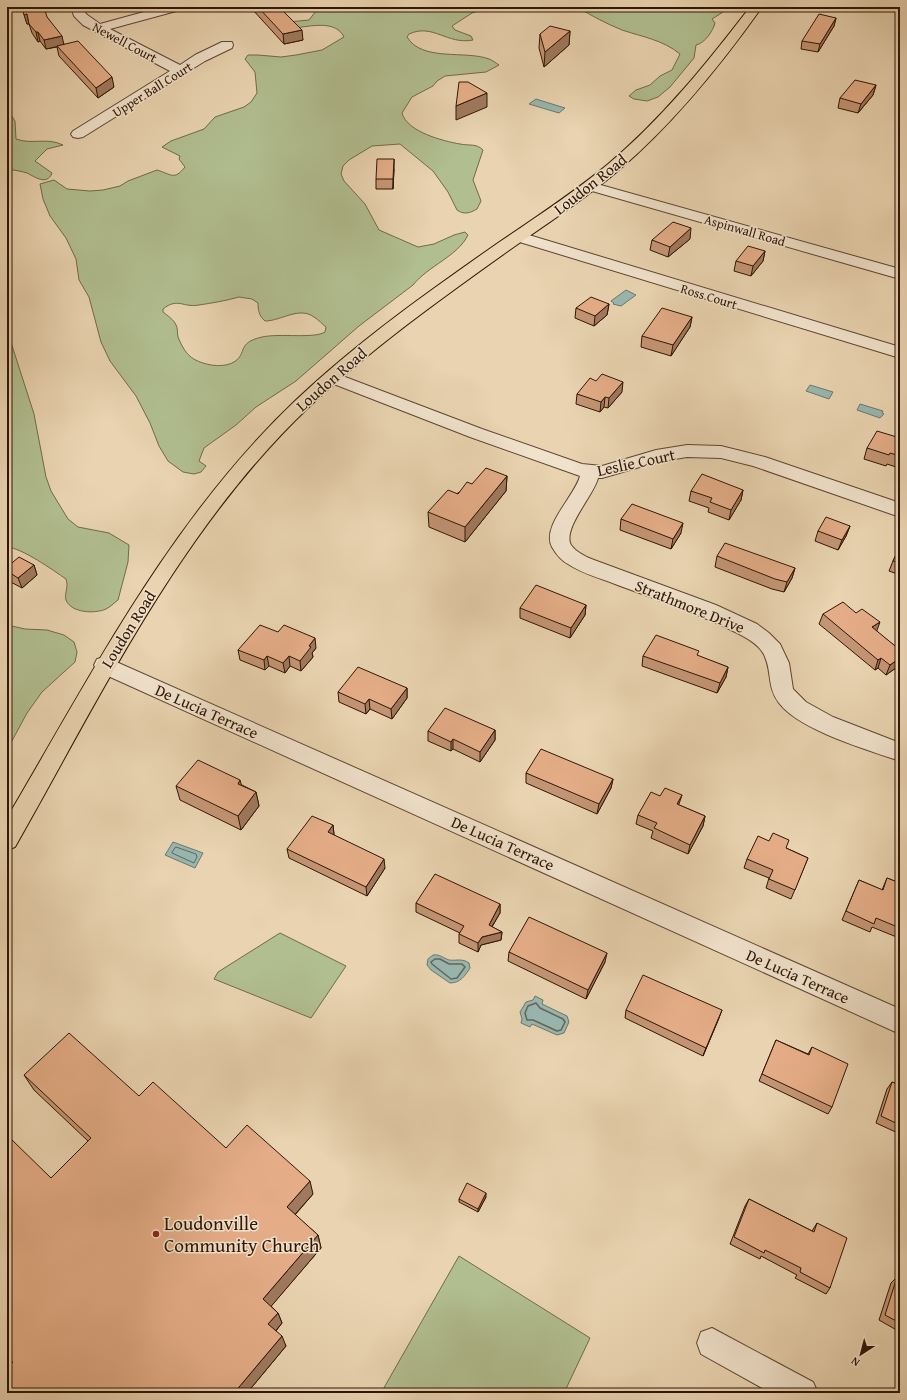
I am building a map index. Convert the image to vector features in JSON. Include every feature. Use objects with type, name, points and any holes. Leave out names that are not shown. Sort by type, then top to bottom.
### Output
[{"type":"main road","name":"Loudon Road","points":[[7,840],[105,665],[163,572],[209,508],[265,441],[332,377],[363,350],[590,186],[640,144],[675,107],[713,62],[756,7]]},
{"type":"street","name":"Newell Court","points":[[77,7],[82,18],[98,28],[181,71]]},
{"type":"street","points":[[98,28],[176,7]]},
{"type":"street","name":"Upper Ball Court","points":[[78,134],[200,58],[227,45]]},
{"type":"street","name":"Aspinwall Road","points":[[590,186],[900,274]]},
{"type":"street","name":"Ross Court","points":[[519,237],[900,353]]},
{"type":"street","name":"Leslie Court","points":[[332,377],[564,465],[590,472],[606,471],[649,458],[674,453],[696,451],[721,452],[758,462],[900,510]]},
{"type":"street","name":"Strathmore Drive","points":[[590,472],[586,486],[560,533],[560,542],[562,547],[570,556],[587,565],[719,615],[747,628],[763,639],[773,651],[778,661],[779,683],[789,700],[798,708],[828,724],[900,752]]},
{"type":"street","name":"De Lucia Terrace","points":[[105,665],[900,1022]]},
{"type":"street","points":[[712,1343],[802,1393]]},
{"type":"green space","points":[[331,7],[489,7],[472,13],[452,26],[455,30],[471,36],[473,40],[455,40],[433,32],[425,31],[418,31],[409,34],[407,37],[414,45],[423,50],[433,53],[479,56],[490,59],[499,65],[486,72],[445,76],[437,81],[433,86],[412,97],[402,113],[405,120],[426,134],[453,143],[475,146],[483,150],[473,180],[481,201],[477,209],[472,212],[465,213],[457,210],[448,192],[433,171],[400,144],[372,146],[349,160],[343,166],[341,174],[344,181],[365,204],[379,230],[418,247],[434,244],[465,232],[468,235],[450,255],[359,326],[296,381],[256,407],[236,425],[204,448],[199,461],[206,466],[201,472],[194,474],[183,472],[168,461],[159,446],[150,423],[136,396],[110,361],[101,342],[89,297],[79,280],[76,259],[66,238],[50,216],[43,199],[40,184],[54,180],[67,189],[90,191],[120,186],[128,181],[157,170],[172,175],[178,174],[185,167],[179,159],[180,156],[162,147],[171,141],[204,129],[215,117],[244,107],[251,102],[257,93],[255,72],[245,59],[248,55],[281,57],[296,55],[322,50],[344,37],[335,28],[329,26],[315,25],[295,28],[288,22],[309,20],[316,11]],"holes":[[[239,297],[252,299],[258,303],[259,313],[265,321],[296,313],[308,314],[316,318],[326,327],[325,332],[305,336],[269,336],[254,339],[245,345],[241,355],[234,362],[217,366],[198,361],[190,356],[183,348],[178,337],[175,323],[163,312],[163,309],[177,303],[193,306]]]},
{"type":"green space","points":[[577,7],[727,7],[723,12],[712,19],[715,23],[712,30],[702,42],[696,45],[694,58],[670,87],[658,97],[647,101],[634,99],[629,96],[636,90],[650,85],[660,76],[672,70],[680,54],[667,45],[622,30]]},
{"type":"green space","points":[[7,109],[15,121],[16,139],[22,141],[45,141],[63,145],[47,149],[35,161],[52,173],[47,179],[44,180],[27,173],[7,169]]},
{"type":"green space","points":[[7,330],[34,414],[46,477],[51,491],[68,519],[78,527],[109,533],[129,545],[128,562],[118,600],[101,611],[90,612],[73,608],[66,600],[66,579],[29,555],[7,547]]},
{"type":"green space","points":[[7,625],[25,629],[47,630],[64,635],[74,642],[77,652],[75,662],[42,692],[27,713],[7,750]]},
{"type":"green space","points":[[280,933],[346,966],[311,1018],[214,979],[218,972]]},
{"type":"green space","points":[[459,1256],[590,1338],[564,1393],[381,1393]]},
{"type":"water","points":[[536,99],[565,108],[559,113],[529,104]]},
{"type":"water","points":[[626,290],[636,295],[621,306],[613,304],[614,303],[611,301]]},
{"type":"water","points":[[810,385],[833,392],[829,399],[806,391]]},
{"type":"water","points":[[860,404],[883,411],[882,413],[884,414],[880,418],[857,410]]},
{"type":"water","points":[[173,842],[203,853],[195,868],[165,855]]},
{"type":"water","points":[[433,955],[449,960],[464,961],[469,963],[470,968],[457,982],[450,983],[431,970],[427,965],[428,959]]},
{"type":"water","points":[[535,996],[543,1000],[542,1004],[567,1016],[569,1022],[564,1033],[557,1035],[532,1024],[530,1027],[521,1023],[522,1019],[520,1012],[526,1002],[533,1000]]},
{"type":"building","points":[[22,7],[44,7],[47,17],[62,36],[44,40],[29,24],[27,14],[24,15]]},
{"type":"building","points":[[258,7],[279,7],[302,30],[283,34]]},
{"type":"building","points":[[819,14],[836,18],[820,44],[802,41]]},
{"type":"building","points":[[550,26],[570,31],[545,52],[540,34]]},
{"type":"building","points":[[78,41],[112,77],[96,88],[57,46]]},
{"type":"building","points":[[855,80],[876,85],[861,104],[840,98]]},
{"type":"building","points":[[459,82],[468,82],[487,93],[456,106]]},
{"type":"building","points":[[377,159],[394,159],[393,179],[376,179]]},
{"type":"building","points":[[673,222],[691,228],[670,247],[652,240]]},
{"type":"building","points":[[748,246],[765,251],[753,266],[736,261]]},
{"type":"building","points":[[591,297],[609,304],[595,316],[576,308]]},
{"type":"building","points":[[662,308],[692,317],[673,345],[642,336]]},
{"type":"building","points":[[602,374],[623,382],[609,398],[605,397],[601,402],[577,394],[590,378],[596,381]]},
{"type":"building","points":[[877,431],[900,438],[900,456],[890,453],[889,455],[867,448]]},
{"type":"building","points":[[486,468],[507,476],[465,527],[428,512],[448,490],[458,494],[467,482],[472,484]]},
{"type":"building","points":[[702,474],[743,490],[731,510],[710,502],[712,498],[691,491]]},
{"type":"building","points":[[632,504],[683,523],[673,539],[621,519]]},
{"type":"building","points":[[826,517],[850,526],[842,540],[818,531]]},
{"type":"building","points":[[725,543],[795,568],[787,582],[775,579],[717,556]]},
{"type":"building","points":[[900,546],[900,563],[893,561]]},
{"type":"building","points":[[19,557],[34,565],[18,578],[7,571],[7,567]]},
{"type":"building","points":[[536,585],[586,605],[571,628],[520,608]]},
{"type":"building","points":[[843,602],[856,613],[862,609],[880,622],[872,627],[900,650],[900,658],[890,665],[881,658],[878,660],[823,614]]},
{"type":"building","points":[[260,625],[278,632],[284,625],[315,638],[309,646],[311,647],[300,661],[289,656],[283,663],[267,656],[264,660],[238,650]]},
{"type":"building","points":[[656,635],[699,651],[697,655],[728,667],[720,683],[643,656]]},
{"type":"building","points":[[358,667],[407,688],[391,709],[369,699],[365,704],[338,692]]},
{"type":"building","points":[[445,708],[495,730],[480,752],[453,739],[451,742],[428,731]]},
{"type":"building","points":[[541,749],[613,779],[599,804],[526,773]]},
{"type":"building","points":[[198,760],[240,780],[238,784],[256,792],[238,816],[176,786]]},
{"type":"building","points":[[665,788],[682,795],[677,804],[705,816],[690,845],[654,828],[657,823],[638,815],[651,792],[660,796]]},
{"type":"building","points":[[312,816],[333,825],[328,832],[384,859],[366,887],[287,849]]},
{"type":"building","points":[[773,833],[789,840],[786,848],[808,858],[795,890],[769,879],[773,870],[747,859],[758,836],[769,841]]},
{"type":"building","points":[[435,874],[500,904],[489,925],[502,932],[482,937],[478,943],[459,934],[464,926],[416,903]]},
{"type":"building","points":[[887,878],[900,883],[900,928],[876,918],[874,924],[846,911],[859,880],[883,890]]},
{"type":"building","points":[[529,917],[607,953],[588,990],[509,952]]},
{"type":"building","points":[[643,975],[722,1010],[706,1048],[626,1010]]},
{"type":"building","name":"Loudonville Community Church","points":[[69,1033],[139,1096],[153,1082],[226,1148],[247,1125],[310,1181],[287,1207],[318,1235],[263,1299],[278,1313],[268,1324],[282,1336],[234,1393],[7,1393],[7,1368],[13,1362],[7,1363],[7,1141],[10,1138],[51,1178],[91,1138],[24,1075]]},
{"type":"building","points":[[776,1040],[809,1055],[812,1047],[848,1064],[832,1107],[762,1074]]},
{"type":"building","points":[[892,1082],[900,1085],[900,1125],[881,1116]]},
{"type":"building","points":[[467,1183],[486,1193],[478,1209],[459,1199]]},
{"type":"building","points":[[749,1199],[814,1232],[817,1223],[847,1238],[830,1288],[800,1272],[801,1268],[765,1250],[764,1253],[734,1237]]},
{"type":"building","points":[[897,1277],[900,1279],[900,1323],[885,1315]]},
{"type":"place","name":"Loudonville Community Church","points":[[156,1234]]}]
